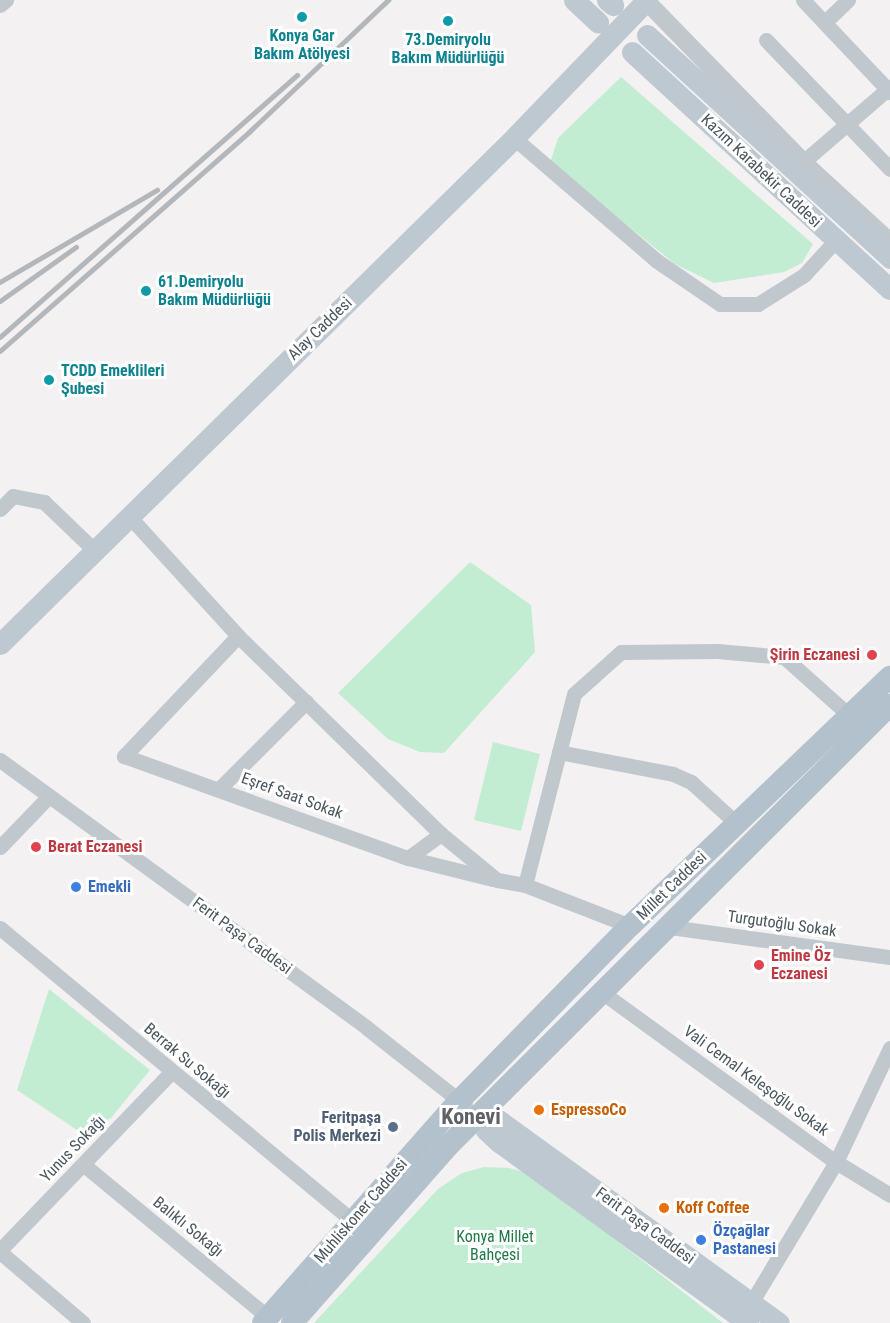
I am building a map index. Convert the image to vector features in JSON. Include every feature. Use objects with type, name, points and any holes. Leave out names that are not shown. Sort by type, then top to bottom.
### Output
[{"type":"main road","points":[[574,0],[598,22]]},
{"type":"main road","name":"Alay Caddesi","points":[[0,644],[93,549],[514,138],[647,4]]},
{"type":"main road","name":"Kazım Karabekir Caddesi","points":[[647,35],[890,258]]},
{"type":"main road","name":"Kazım Karabekir Caddesi","points":[[632,52],[890,289]]},
{"type":"main road","name":"Millet Caddesi","points":[[459,1101],[630,926],[736,822],[851,717],[890,677]]},
{"type":"main road","name":"Millet Caddesi","points":[[480,1117],[890,705]]},
{"type":"main road","name":"Muhliskoner Caddesi","points":[[266,1320],[459,1101]]},
{"type":"main road","name":"Muhliskoner Caddesi","points":[[292,1323],[442,1153],[480,1117]]},
{"type":"main road","name":"Ferit Paşa Caddesi","points":[[480,1117],[499,1142],[749,1313],[779,1323]]},
{"type":"street","points":[[0,5],[6,0]]},
{"type":"street","points":[[803,0],[889,90],[803,162]]},
{"type":"street","points":[[825,22],[848,0]]},
{"type":"street","points":[[647,4],[803,162],[890,242]]},
{"type":"street","points":[[766,40],[890,169]]},
{"type":"street","points":[[514,138],[657,261],[720,304],[758,304],[804,275],[836,240]]},
{"type":"street","points":[[0,508],[14,496],[44,502],[93,549]]},
{"type":"street","points":[[128,515],[238,636],[441,834],[497,880]]},
{"type":"street","name":"Eşref Saat Sokak","points":[[238,636],[124,756],[408,858],[525,885],[630,926]]},
{"type":"street","points":[[525,885],[574,694],[621,652],[717,651],[784,657],[851,717]]},
{"type":"street","points":[[220,789],[306,702]]},
{"type":"street","points":[[559,752],[673,774],[691,782],[736,822]]},
{"type":"street","name":"Ferit Paşa Caddesi","points":[[0,760],[367,1028],[480,1117]]},
{"type":"street","points":[[0,847],[49,796]]},
{"type":"street","points":[[408,858],[441,834]]},
{"type":"street","name":"Turgutoğlu Sokak","points":[[670,927],[890,957]]},
{"type":"street","name":"Berrak Su Sokağı","points":[[0,928],[67,981],[171,1072],[352,1220]]},
{"type":"street","name":"Vali Cemal Keleşoğlu Sokak","points":[[603,993],[836,1162],[890,1195]]},
{"type":"street","points":[[749,1313],[836,1162],[890,1048]]},
{"type":"street","name":"Yunus Sokağı","points":[[0,1251],[171,1072]]},
{"type":"street","name":"Balıklı Sokağı","points":[[84,1165],[266,1320]]},
{"type":"street","points":[[0,1251],[83,1323]]},
{"type":"green space","points":[[621,77],[813,244],[802,263],[784,272],[714,283],[675,264],[550,163],[558,138]]},
{"type":"green space","points":[[470,562],[531,605],[535,652],[444,753],[420,752],[388,739],[338,693]]},
{"type":"green space","points":[[493,742],[540,754],[521,831],[474,820]]},
{"type":"green space","points":[[49,989],[150,1070],[111,1118],[80,1132],[17,1090]]},
{"type":"green space","name":"Konya Millet Bahçesi","points":[[484,1167],[509,1168],[531,1174],[723,1323],[314,1323],[438,1189],[462,1173]]},
{"type":"railway","points":[[0,351],[249,132],[388,0]]},
{"type":"railway","points":[[0,337],[297,75]]},
{"type":"railway","points":[[0,282],[157,190]]},
{"type":"railway","points":[[0,301],[76,247]]},
{"type":"place","name":"Konya Gar Bakım Atölyesi","points":[[302,17]]},
{"type":"place","name":"73.Demiryolu Bakım Müdürlüğü","points":[[448,21]]},
{"type":"place","name":"61.Demiryolu Bakım Müdürlüğü","points":[[146,291]]},
{"type":"place","name":"TCDD Emeklileri Şubesi","points":[[49,380]]},
{"type":"place","name":"Şirin Eczanesi","points":[[872,655]]},
{"type":"place","name":"Berat Eczanesi","points":[[36,847]]},
{"type":"place","name":"Emekli","points":[[76,887]]},
{"type":"place","name":"Emine Öz Eczanesi","points":[[759,965]]},
{"type":"place","name":"EspressoCo","points":[[539,1110]]},
{"type":"place","name":"Feritpaşa Polis Merkezi","points":[[393,1127]]},
{"type":"place","name":"Koff Coffee","points":[[664,1208]]},
{"type":"place","name":"Özçağlar Pastanesi","points":[[701,1240]]},
{"type":"district","name":"Konevi","points":[[471,1117]]}]
